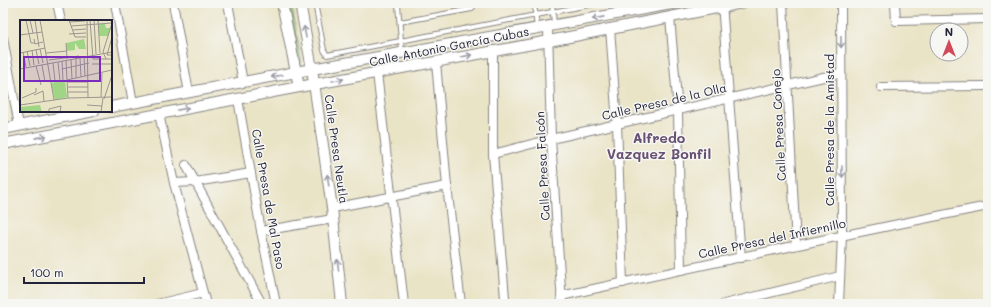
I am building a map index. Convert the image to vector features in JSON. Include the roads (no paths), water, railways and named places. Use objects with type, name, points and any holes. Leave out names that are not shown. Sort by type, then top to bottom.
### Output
[{"type":"street","points":[[57,3],[61,20]]},
{"type":"street","points":[[115,3],[133,103]]},
{"type":"street","points":[[173,3],[189,93]]},
{"type":"street","points":[[228,3],[243,82]]},
{"type":"street","points":[[282,3],[299,87]]},
{"type":"street","name":"Calle Presa Neutla","points":[[300,3],[312,69],[332,213],[342,304]]},
{"type":"street","name":"Calle Antonio García Cubas","points":[[112,107],[677,3]]},
{"type":"street","name":"Calle Antonio García Cubas","points":[[3,144],[238,98],[436,62],[493,50],[549,41],[722,5],[742,3]]},
{"type":"street","name":"Calle Presa Conejo","points":[[783,3],[796,245]]},
{"type":"street","name":"Calle Presa de la Amistad","points":[[839,304],[842,235],[840,3]]},
{"type":"street","points":[[895,3],[896,21],[988,19]]},
{"type":"street","points":[[722,5],[741,258]]},
{"type":"street","points":[[670,17],[678,111],[681,270]]},
{"type":"street","name":"Calle Presa Falcón","points":[[551,26],[549,41],[551,140],[561,300]]},
{"type":"street","points":[[610,28],[617,124],[623,283]]},
{"type":"street","points":[[3,38],[19,126]]},
{"type":"street","points":[[493,50],[493,154],[505,298]]},
{"type":"street","points":[[436,62],[447,186],[461,304]]},
{"type":"street","points":[[377,73],[404,304]]},
{"type":"street","name":"Calle Presa de la Olla","points":[[493,154],[841,73]]},
{"type":"street","points":[[881,87],[988,86]]},
{"type":"street","name":"Calle Presa de Mal Paso","points":[[238,98],[261,231],[276,304]]},
{"type":"street","points":[[3,129],[78,113]]},
{"type":"street","points":[[159,114],[174,183],[206,304]]},
{"type":"street","points":[[186,164],[262,304]]},
{"type":"street","points":[[174,183],[195,182],[251,173]]},
{"type":"street","points":[[261,231],[392,198],[447,186]]},
{"type":"street","name":"Calle Presa del Infiernillo","points":[[561,300],[623,283],[681,270],[842,235],[988,206]]},
{"type":"street","points":[[724,304],[840,276]]},
{"type":"street","points":[[158,304],[203,294]]},
{"type":"lane","points":[[315,3],[324,50],[327,55],[599,3]]},
{"type":"lane","points":[[400,3],[398,5],[403,54]]},
{"type":"lane","points":[[400,22],[472,9],[474,5],[473,3]]},
{"type":"lane","points":[[534,3],[537,29]]},
{"type":"lane","points":[[551,26],[553,13],[552,3]]},
{"type":"district","name":"Alfredo Vazquez Bonfil","points":[[659,146]]}]
